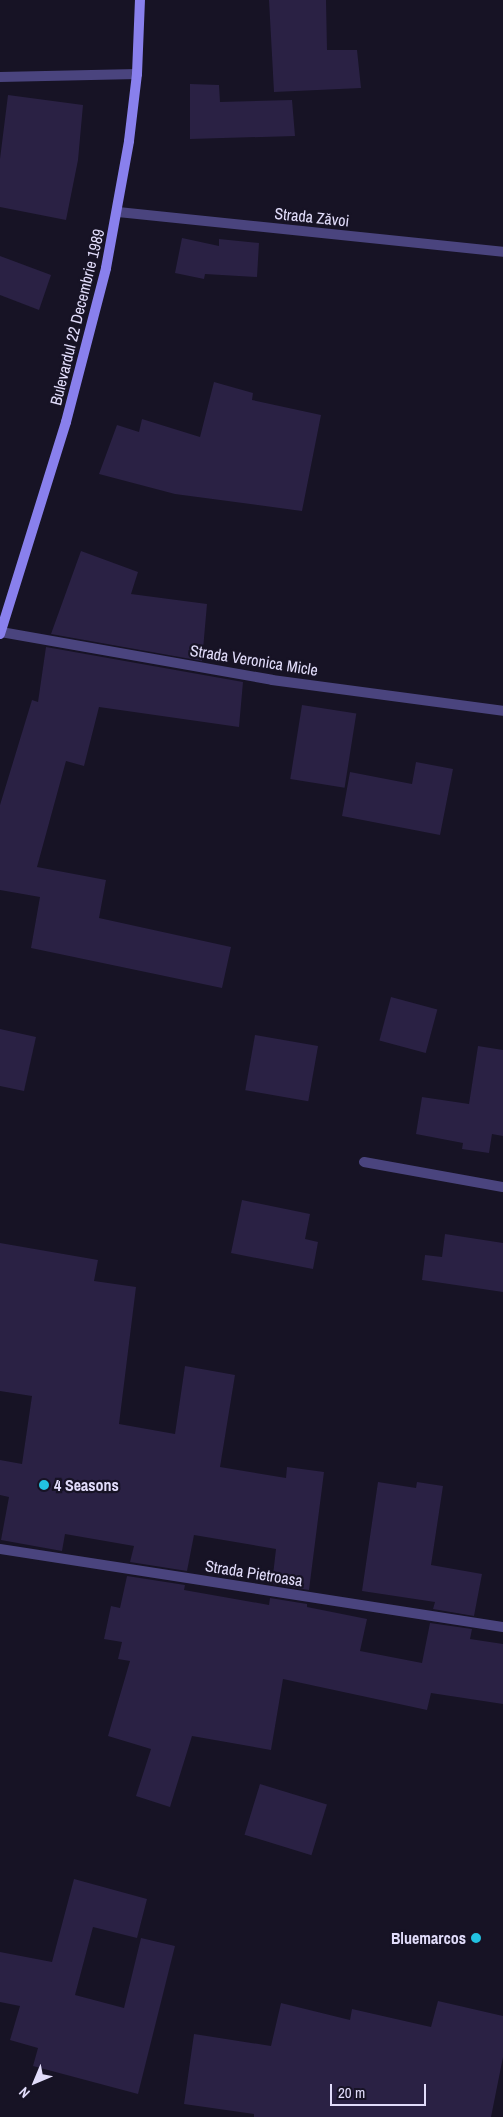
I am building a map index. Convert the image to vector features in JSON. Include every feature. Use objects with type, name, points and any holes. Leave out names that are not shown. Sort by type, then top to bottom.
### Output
[{"type":"main road","name":"Bulevardul 22 Decembrie 1989","points":[[0,633],[66,422],[118,212],[137,74],[140,0]]},
{"type":"street","points":[[0,77],[137,74]]},
{"type":"street","name":"Strada Zăvoi","points":[[118,212],[503,252]]},
{"type":"street","name":"Strada Veronica Micle","points":[[0,633],[272,680],[503,711]]},
{"type":"street","points":[[364,1162],[503,1187]]},
{"type":"street","name":"Strada Pietroasa","points":[[0,1549],[503,1627]]},
{"type":"building","points":[[269,0],[326,0],[327,50],[357,50],[361,88],[274,92]]},
{"type":"building","points":[[190,84],[219,85],[220,102],[292,100],[295,136],[190,139]]},
{"type":"building","points":[[8,95],[83,105],[78,160],[66,220],[0,207],[0,159]]},
{"type":"building","points":[[182,238],[219,246],[219,239],[259,243],[257,277],[205,274],[204,279],[175,273]]},
{"type":"building","points":[[0,256],[51,275],[39,310],[0,295]]},
{"type":"building","points":[[214,382],[253,393],[252,400],[321,415],[302,511],[175,494],[99,474],[117,425],[139,432],[142,419],[200,437]]},
{"type":"building","points":[[81,551],[138,572],[131,594],[207,604],[202,661],[51,634]]},
{"type":"building","points":[[46,647],[243,682],[239,727],[99,707],[84,766],[66,761],[37,867],[106,880],[99,918],[231,947],[222,988],[31,948],[40,897],[0,890],[0,805],[32,700],[38,702]]},
{"type":"building","points":[[302,705],[356,714],[345,788],[290,779]]},
{"type":"building","points":[[416,762],[453,769],[440,835],[342,816],[350,772],[412,784]]},
{"type":"building","points":[[391,997],[437,1009],[426,1053],[379,1040]]},
{"type":"building","points":[[0,1029],[36,1037],[24,1091],[0,1086]]},
{"type":"building","points":[[255,1035],[318,1046],[308,1101],[245,1090]]},
{"type":"building","points":[[478,1046],[503,1050],[503,1136],[492,1134],[489,1153],[462,1149],[463,1143],[416,1134],[422,1097],[469,1104]]},
{"type":"building","points":[[242,1200],[310,1214],[305,1239],[318,1242],[313,1269],[231,1253]]},
{"type":"building","points":[[445,1234],[503,1243],[503,1292],[422,1280],[425,1255],[442,1257]]},
{"type":"building","points":[[0,1243],[98,1260],[94,1281],[136,1287],[119,1424],[175,1434],[185,1366],[235,1375],[220,1467],[286,1478],[287,1467],[324,1472],[309,1590],[272,1584],[276,1549],[194,1535],[187,1571],[130,1562],[134,1546],[65,1534],[62,1551],[1,1540],[9,1497],[0,1495],[0,1460],[22,1464],[32,1396],[0,1391]]},
{"type":"building","points":[[378,1482],[416,1488],[417,1482],[443,1486],[431,1565],[482,1574],[474,1616],[433,1609],[435,1602],[362,1591]]},
{"type":"building","points":[[127,1576],[185,1585],[184,1590],[269,1605],[270,1598],[307,1604],[307,1607],[367,1619],[360,1651],[422,1663],[430,1623],[472,1629],[470,1639],[503,1644],[503,1704],[431,1693],[427,1710],[283,1679],[271,1750],[192,1736],[170,1807],[136,1796],[151,1749],[108,1736],[130,1661],[118,1659],[122,1642],[104,1639],[111,1606],[120,1608]]},
{"type":"building","points":[[260,1784],[327,1804],[311,1855],[245,1835]]},
{"type":"building","points":[[74,1879],[147,1899],[137,1938],[93,1927],[75,1995],[124,2008],[141,1938],[175,1946],[138,2094],[33,2066],[38,2048],[10,2040],[20,2006],[0,2002],[0,1952],[52,1962]]},
{"type":"building","points":[[438,2001],[503,2016],[503,2057],[491,2117],[254,2117],[254,2114],[184,2104],[194,2034],[271,2046],[281,2003],[350,2020],[352,2009],[431,2027]]},
{"type":"place","name":"4 Seasons","points":[[44,1485]]},
{"type":"place","name":"Bluemarcos","points":[[476,1938]]}]
